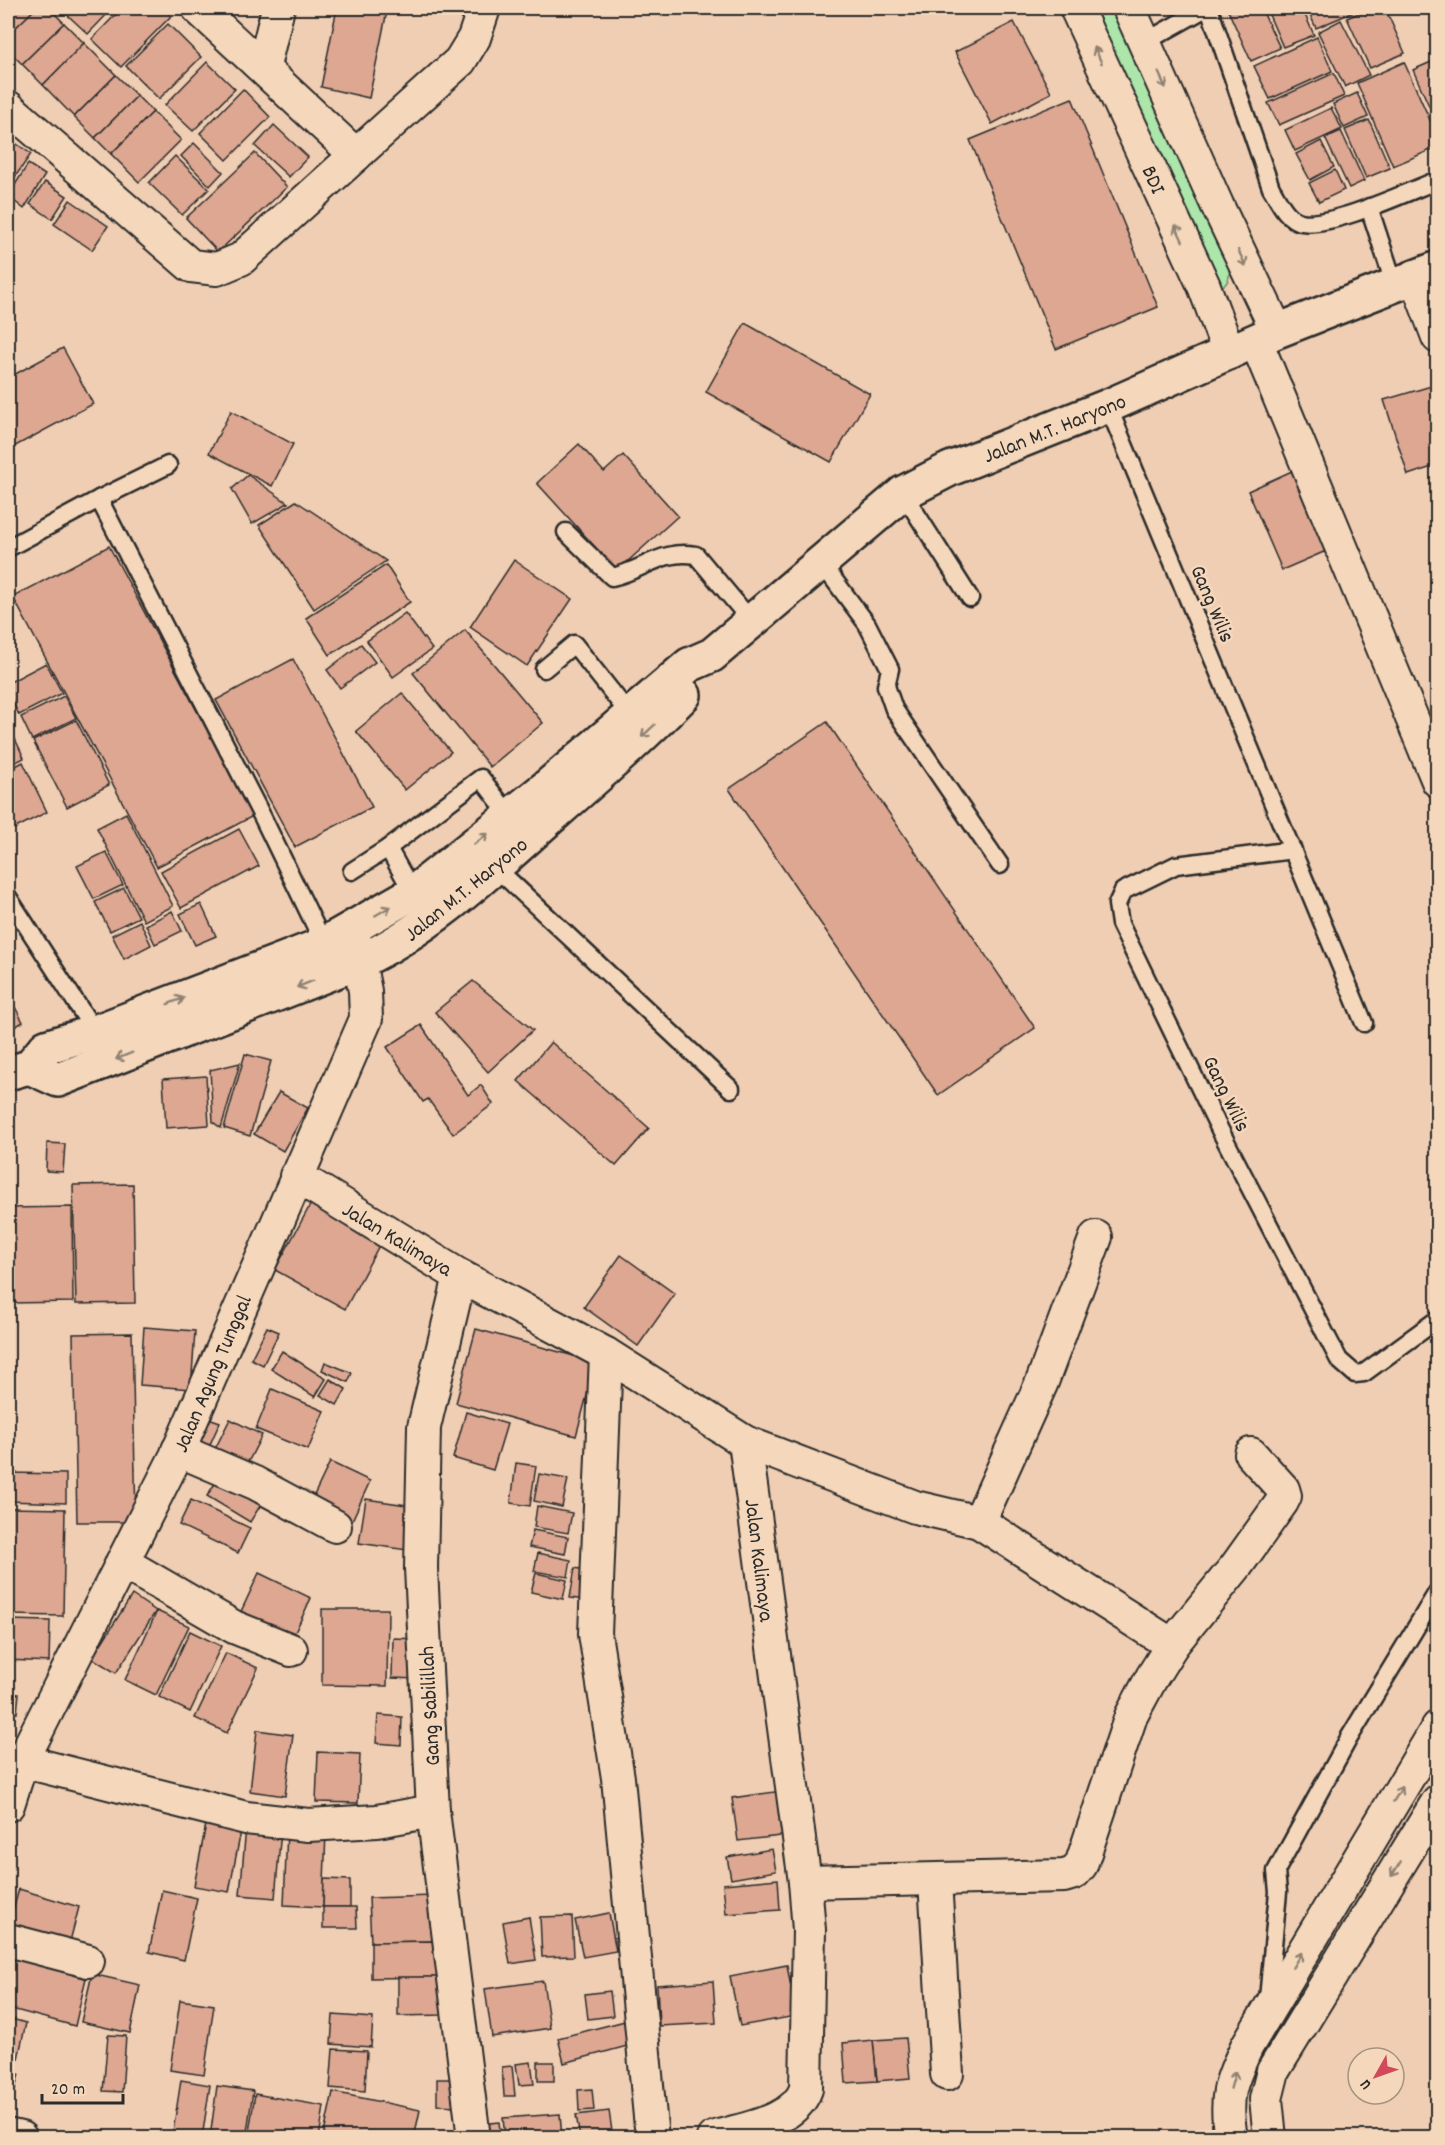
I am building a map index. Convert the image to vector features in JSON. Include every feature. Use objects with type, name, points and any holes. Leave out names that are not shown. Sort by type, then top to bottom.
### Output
[{"type":"main road","name":"Jalan M.T. Haryono","points":[[18,1070],[46,1047],[95,1032],[324,944],[413,893],[510,816],[689,666],[712,655],[820,561],[903,493],[950,469],[1108,406],[1254,342],[1416,276]]},
{"type":"main road","name":"Jalan M.T. Haryono","points":[[18,1070],[58,1080],[359,962],[391,947],[429,921],[495,867],[649,730],[701,678],[712,655]]},
{"type":"street","points":[[198,8],[264,66],[356,154]]},
{"type":"street","points":[[264,66],[278,8]]},
{"type":"street","points":[[8,107],[191,266],[217,269],[241,259],[460,61],[474,38],[484,8]]},
{"type":"street","name":"BDI","points":[[1076,8],[1204,286],[1254,342]]},
{"type":"street","points":[[1129,8],[1218,207],[1254,342],[1437,781]]},
{"type":"street","points":[[1416,276],[1437,337]]},
{"type":"street","name":"Jalan Agung Tunggal","points":[[8,1805],[21,1761],[178,1450],[366,1019],[366,1001],[352,928]]},
{"type":"street","name":"Jalan Kalimaya","points":[[296,1176],[459,1276],[606,1354],[746,1442],[805,1882],[808,1930],[806,2089],[802,2099],[780,2117],[712,2138]]},
{"type":"street","points":[[979,1522],[1042,1382],[1096,1237]]},
{"type":"street","name":"Gang Sabilillah","points":[[459,1276],[424,1427],[421,1568],[433,1811],[474,2138]]},
{"type":"street","points":[[606,1354],[595,1634],[618,1778],[652,2138]]},
{"type":"street","points":[[746,1442],[915,1507],[979,1522],[1172,1645]]},
{"type":"street","points":[[178,1450],[255,1484],[334,1526]]},
{"type":"street","points":[[805,1882],[935,1881],[1064,1876],[1074,1873],[1081,1865],[1131,1716],[1172,1645],[1237,1565],[1285,1496],[1282,1489],[1251,1454]]},
{"type":"street","points":[[122,1562],[234,1628],[291,1650]]},
{"type":"street","points":[[1232,2138],[1226,2109],[1232,2078],[1267,2011],[1437,1727]]},
{"type":"street","points":[[21,1761],[246,1818],[308,1825],[377,1821],[433,1811]]},
{"type":"street","points":[[1270,2138],[1266,2099],[1273,2071],[1437,1801]]},
{"type":"street","points":[[935,1881],[947,2074]]},
{"type":"street","points":[[8,1940],[88,1961]]},
{"type":"street","points":[[1267,2011],[1296,2030]]},
{"type":"street","points":[[8,2135],[21,2138]]},
{"type":"lane","points":[[1145,42],[1208,8],[1271,188],[1284,210],[1299,222],[1319,222],[1369,207],[1437,180]]},
{"type":"lane","points":[[1369,207],[1416,276]]},
{"type":"lane","name":"Gang Wilis","points":[[1108,406],[1364,1023]]},
{"type":"lane","points":[[8,548],[168,465]]},
{"type":"lane","points":[[903,493],[970,597]]},
{"type":"lane","points":[[99,499],[258,807],[324,944]]},
{"type":"lane","points":[[566,532],[612,577],[630,573],[678,552],[696,555],[752,622]]},
{"type":"lane","points":[[820,561],[867,624],[890,669],[886,686],[894,708],[1000,865]]},
{"type":"lane","points":[[544,669],[574,644],[630,716]]},
{"type":"lane","points":[[352,871],[388,848],[481,778],[510,816]]},
{"type":"lane","points":[[388,848],[413,893]]},
{"type":"lane","name":"Gang Wilis","points":[[1293,850],[1176,865],[1123,891],[1117,904],[1120,924],[1220,1130],[1339,1360],[1355,1374],[1364,1373],[1437,1319]]},
{"type":"lane","points":[[495,867],[731,1089]]},
{"type":"lane","points":[[8,897],[95,1032]]},
{"type":"lane","points":[[1267,2011],[1278,1892],[1276,1870],[1349,1738],[1437,1591]]},
{"type":"green space","points":[[1085,8],[1114,8],[1229,267],[1228,280],[1219,288]]},
{"type":"building","points":[[8,8],[36,8],[8,35]]},
{"type":"building","points":[[36,8],[49,8],[64,23],[22,64],[8,50],[8,35]]},
{"type":"building","points":[[60,8],[113,8],[88,34]]},
{"type":"building","points":[[122,8],[162,8],[171,16],[121,67],[92,39]]},
{"type":"building","points":[[337,8],[369,8],[387,11],[369,98],[321,87]]},
{"type":"building","points":[[1227,8],[1261,8],[1280,48],[1251,61]]},
{"type":"building","points":[[1266,8],[1302,8],[1314,35],[1283,47]]},
{"type":"building","points":[[1307,8],[1363,8],[1316,28]]},
{"type":"building","points":[[1371,8],[1385,8],[1405,53],[1370,68],[1347,18]]},
{"type":"building","points":[[1341,20],[1369,75],[1345,87],[1318,32]]},
{"type":"building","points":[[1014,22],[1051,93],[992,124],[955,52]]},
{"type":"building","points":[[64,23],[84,43],[43,85],[22,64]]},
{"type":"building","points":[[168,24],[201,57],[159,99],[126,66]]},
{"type":"building","points":[[1317,37],[1332,71],[1270,99],[1254,66]]},
{"type":"building","points":[[84,43],[116,75],[74,117],[43,85]]},
{"type":"building","points":[[1438,59],[1438,126],[1413,70]]},
{"type":"building","points":[[207,62],[235,89],[193,131],[165,105]]},
{"type":"building","points":[[1404,62],[1438,138],[1438,147],[1393,166],[1357,83]]},
{"type":"building","points":[[1334,73],[1344,96],[1279,125],[1268,103]]},
{"type":"building","points":[[116,75],[137,96],[95,138],[74,117]]},
{"type":"building","points":[[243,89],[270,117],[227,160],[200,133]]},
{"type":"building","points":[[1357,93],[1368,117],[1344,128],[1333,104]]},
{"type":"building","points":[[137,96],[153,112],[111,154],[95,138]]},
{"type":"building","points":[[1072,98],[1158,307],[1056,349],[970,140]]},
{"type":"building","points":[[1331,108],[1342,129],[1295,151],[1285,130]]},
{"type":"building","points":[[153,112],[181,140],[139,182],[111,154]]},
{"type":"building","points":[[1369,120],[1390,168],[1366,178],[1345,130]]},
{"type":"building","points":[[274,125],[308,157],[289,177],[255,146]]},
{"type":"building","points":[[1341,131],[1364,181],[1349,188],[1325,138]]},
{"type":"building","points":[[1321,141],[1334,167],[1310,180],[1296,154]]},
{"type":"building","points":[[14,142],[31,154],[8,187],[8,151]]},
{"type":"building","points":[[194,143],[223,172],[210,186],[181,156]]},
{"type":"building","points":[[255,153],[287,187],[218,252],[186,218]]},
{"type":"building","points":[[175,156],[209,189],[182,215],[149,183]]},
{"type":"building","points":[[28,164],[45,175],[24,209],[8,196]]},
{"type":"building","points":[[1335,170],[1344,190],[1319,202],[1309,183]]},
{"type":"building","points":[[45,182],[67,196],[52,219],[30,204]]},
{"type":"building","points":[[70,200],[108,226],[92,250],[54,224]]},
{"type":"building","points":[[745,323],[870,394],[831,462],[706,392]]},
{"type":"building","points":[[63,348],[93,404],[8,450],[8,378]]},
{"type":"building","points":[[1438,384],[1438,465],[1408,475],[1384,400]]},
{"type":"building","points":[[231,411],[293,444],[272,486],[209,453]]},
{"type":"building","points":[[579,444],[604,472],[623,455],[678,516],[617,571],[537,483]]},
{"type":"building","points":[[1294,470],[1326,551],[1282,570],[1248,491]]},
{"type":"building","points":[[248,475],[288,503],[252,524],[232,489]]},
{"type":"building","points":[[296,501],[386,561],[314,609],[259,525]]},
{"type":"building","points":[[109,546],[253,816],[157,867],[13,597]]},
{"type":"building","points":[[514,560],[572,599],[527,666],[470,627]]},
{"type":"building","points":[[386,565],[410,602],[330,655],[306,618]]},
{"type":"building","points":[[405,613],[432,649],[393,677],[367,641]]},
{"type":"building","points":[[465,630],[543,723],[490,767],[413,673]]},
{"type":"building","points":[[361,644],[375,662],[340,688],[327,670]]},
{"type":"building","points":[[293,659],[372,807],[295,847],[216,700]]},
{"type":"building","points":[[46,663],[62,693],[19,715],[8,692],[8,683]]},
{"type":"building","points":[[402,693],[451,752],[405,790],[356,731]]},
{"type":"building","points":[[64,696],[76,718],[32,740],[21,717]]},
{"type":"building","points":[[76,720],[109,785],[67,807],[33,741]]},
{"type":"building","points":[[827,722],[1035,1028],[938,1095],[729,789]]},
{"type":"building","points":[[8,724],[24,758],[8,766]]},
{"type":"building","points":[[23,762],[47,812],[8,832],[8,770]]},
{"type":"building","points":[[126,813],[173,906],[144,921],[97,828]]},
{"type":"building","points":[[239,829],[259,866],[181,908],[161,871]]},
{"type":"building","points":[[106,852],[123,885],[94,899],[77,866]]},
{"type":"building","points":[[124,888],[139,917],[110,931],[95,902]]},
{"type":"building","points":[[201,904],[216,936],[195,945],[180,914]]},
{"type":"building","points":[[172,911],[182,931],[155,944],[146,925]]},
{"type":"building","points":[[140,921],[151,945],[124,959],[112,935]]},
{"type":"building","points":[[473,981],[533,1030],[488,1072],[435,1012]]},
{"type":"building","points":[[8,994],[23,1022],[8,1031]]},
{"type":"building","points":[[421,1025],[468,1095],[481,1085],[493,1104],[453,1134],[428,1099],[423,1102],[387,1047]]},
{"type":"building","points":[[551,1042],[649,1128],[616,1166],[518,1081]]},
{"type":"building","points":[[245,1054],[271,1061],[250,1136],[224,1128]]},
{"type":"building","points":[[240,1063],[221,1128],[213,1122],[210,1070]]},
{"type":"building","points":[[206,1076],[209,1125],[166,1128],[163,1079]]},
{"type":"building","points":[[279,1092],[308,1108],[283,1151],[254,1134]]},
{"type":"building","points":[[47,1143],[65,1144],[63,1172],[46,1171]]},
{"type":"building","points":[[133,1184],[135,1303],[76,1304],[73,1185]]},
{"type":"building","points":[[313,1200],[383,1238],[345,1309],[275,1270]]},
{"type":"building","points":[[72,1207],[73,1302],[8,1303],[8,1208]]},
{"type":"building","points":[[621,1255],[675,1294],[638,1346],[584,1307]]},
{"type":"building","points":[[144,1327],[195,1331],[191,1389],[140,1385]]},
{"type":"building","points":[[267,1327],[279,1332],[263,1365],[251,1359]]},
{"type":"building","points":[[476,1329],[596,1362],[576,1436],[456,1403]]},
{"type":"building","points":[[132,1333],[136,1522],[77,1522],[73,1334]]},
{"type":"building","points":[[282,1351],[326,1379],[315,1397],[271,1369]]},
{"type":"building","points":[[325,1362],[352,1373],[348,1382],[322,1370]]},
{"type":"building","points":[[330,1379],[346,1389],[337,1405],[320,1395]]},
{"type":"building","points":[[272,1389],[324,1411],[308,1450],[256,1429]]},
{"type":"building","points":[[466,1412],[507,1424],[493,1470],[453,1458]]},
{"type":"building","points":[[203,1416],[220,1422],[207,1451],[191,1444]]},
{"type":"building","points":[[230,1419],[262,1435],[245,1468],[214,1451]]},
{"type":"building","points":[[330,1462],[370,1481],[349,1527],[308,1508]]},
{"type":"building","points":[[516,1463],[536,1466],[530,1506],[511,1503]]},
{"type":"building","points":[[8,1473],[66,1474],[66,1503],[8,1501]]},
{"type":"building","points":[[539,1474],[568,1479],[562,1507],[534,1501]]},
{"type":"building","points":[[219,1477],[262,1503],[250,1522],[207,1496]]},
{"type":"building","points":[[366,1499],[413,1506],[407,1550],[359,1543]]},
{"type":"building","points":[[191,1500],[250,1528],[238,1553],[179,1525]]},
{"type":"building","points":[[537,1506],[572,1513],[568,1533],[534,1527]]},
{"type":"building","points":[[8,1508],[65,1509],[63,1616],[8,1615]]},
{"type":"building","points":[[533,1530],[568,1537],[565,1554],[529,1547]]},
{"type":"building","points":[[538,1553],[571,1560],[568,1577],[534,1571]]},
{"type":"building","points":[[575,1568],[591,1571],[586,1600],[570,1598]]},
{"type":"building","points":[[259,1573],[311,1598],[290,1643],[238,1618]]},
{"type":"building","points":[[536,1573],[567,1580],[563,1599],[531,1592]]},
{"type":"building","points":[[132,1595],[156,1611],[116,1673],[92,1658]]},
{"type":"building","points":[[322,1609],[388,1609],[387,1686],[322,1685]]},
{"type":"building","points":[[157,1611],[189,1626],[156,1695],[125,1680]]},
{"type":"building","points":[[8,1620],[50,1621],[49,1662],[8,1660]]},
{"type":"building","points":[[190,1631],[221,1646],[190,1712],[159,1697]]},
{"type":"building","points":[[393,1638],[418,1639],[417,1679],[392,1678]]},
{"type":"building","points":[[226,1653],[258,1668],[227,1733],[195,1718]]},
{"type":"building","points":[[8,1693],[19,1694],[17,1713],[8,1711]]},
{"type":"building","points":[[378,1715],[402,1717],[401,1745],[376,1743]]},
{"type":"building","points":[[257,1730],[293,1735],[285,1796],[250,1791]]},
{"type":"building","points":[[318,1752],[360,1754],[358,1803],[316,1802]]},
{"type":"building","points":[[782,1791],[789,1835],[738,1841],[732,1798]]},
{"type":"building","points":[[206,1824],[241,1831],[229,1892],[194,1886]]},
{"type":"building","points":[[246,1827],[281,1830],[275,1898],[240,1895]]},
{"type":"building","points":[[287,1830],[326,1832],[323,1907],[284,1905]]},
{"type":"building","points":[[772,1849],[776,1871],[731,1879],[727,1857]]},
{"type":"building","points":[[324,1879],[350,1880],[350,1907],[323,1907]]},
{"type":"building","points":[[778,1879],[780,1910],[726,1914],[723,1884]]},
{"type":"building","points":[[19,1889],[79,1907],[68,1949],[8,1928]]},
{"type":"building","points":[[162,1890],[197,1898],[184,1960],[149,1952]]},
{"type":"building","points":[[434,1896],[436,1941],[371,1942],[369,1898]]},
{"type":"building","points":[[323,1907],[356,1907],[357,1928],[323,1928]]},
{"type":"building","points":[[609,1913],[616,1951],[583,1957],[575,1920]]},
{"type":"building","points":[[572,1916],[574,1956],[542,1957],[540,1917]]},
{"type":"building","points":[[529,1917],[536,1960],[510,1964],[503,1922]]},
{"type":"building","points":[[436,1941],[437,1977],[371,1978],[371,1942]]},
{"type":"building","points":[[8,1957],[86,1978],[75,2026],[8,2008]]},
{"type":"building","points":[[787,1965],[796,2016],[740,2026],[730,1976]]},
{"type":"building","points":[[92,1974],[140,1985],[130,2033],[81,2022]]},
{"type":"building","points":[[398,1977],[444,1977],[444,2015],[398,2016]]},
{"type":"building","points":[[543,1981],[550,2028],[492,2037],[485,1989]]},
{"type":"building","points":[[713,1981],[716,2023],[659,2026],[657,1985]]},
{"type":"building","points":[[610,1991],[613,2016],[588,2019],[585,1994]]},
{"type":"building","points":[[180,2000],[214,2005],[204,2075],[170,2070]]},
{"type":"building","points":[[333,2015],[373,2018],[371,2047],[331,2044]]},
{"type":"building","points":[[8,2018],[26,2023],[17,2063],[8,2061]]},
{"type":"building","points":[[625,2021],[631,2045],[564,2063],[558,2038]]},
{"type":"building","points":[[108,2035],[126,2036],[122,2092],[103,2091]]},
{"type":"building","points":[[906,2038],[910,2078],[877,2081],[873,2040]]},
{"type":"building","points":[[873,2040],[877,2081],[846,2083],[843,2043]]},
{"type":"building","points":[[333,2049],[367,2051],[365,2091],[330,2088]]},
{"type":"building","points":[[531,2062],[534,2084],[519,2085],[516,2064]]},
{"type":"building","points":[[538,2062],[554,2062],[554,2081],[538,2081]]},
{"type":"building","points":[[512,2066],[515,2096],[504,2096],[502,2067]]},
{"type":"building","points":[[8,2071],[19,2074],[9,2111],[8,2110]]},
{"type":"building","points":[[437,2079],[457,2079],[457,2106],[437,2105]]},
{"type":"building","points":[[181,2080],[210,2085],[202,2138],[172,2138]]},
{"type":"building","points":[[217,2086],[253,2091],[246,2138],[210,2138]]},
{"type":"building","points":[[592,2089],[594,2110],[579,2111],[578,2090]]},
{"type":"building","points":[[333,2092],[420,2110],[414,2138],[323,2138]]},
{"type":"building","points":[[255,2094],[324,2106],[319,2138],[248,2138]]},
{"type":"building","points":[[609,2111],[613,2138],[580,2138],[576,2115]]},
{"type":"building","points":[[560,2114],[562,2138],[505,2138],[503,2118]]},
{"type":"building","points":[[499,2122],[501,2138],[483,2138],[481,2124]]}]
